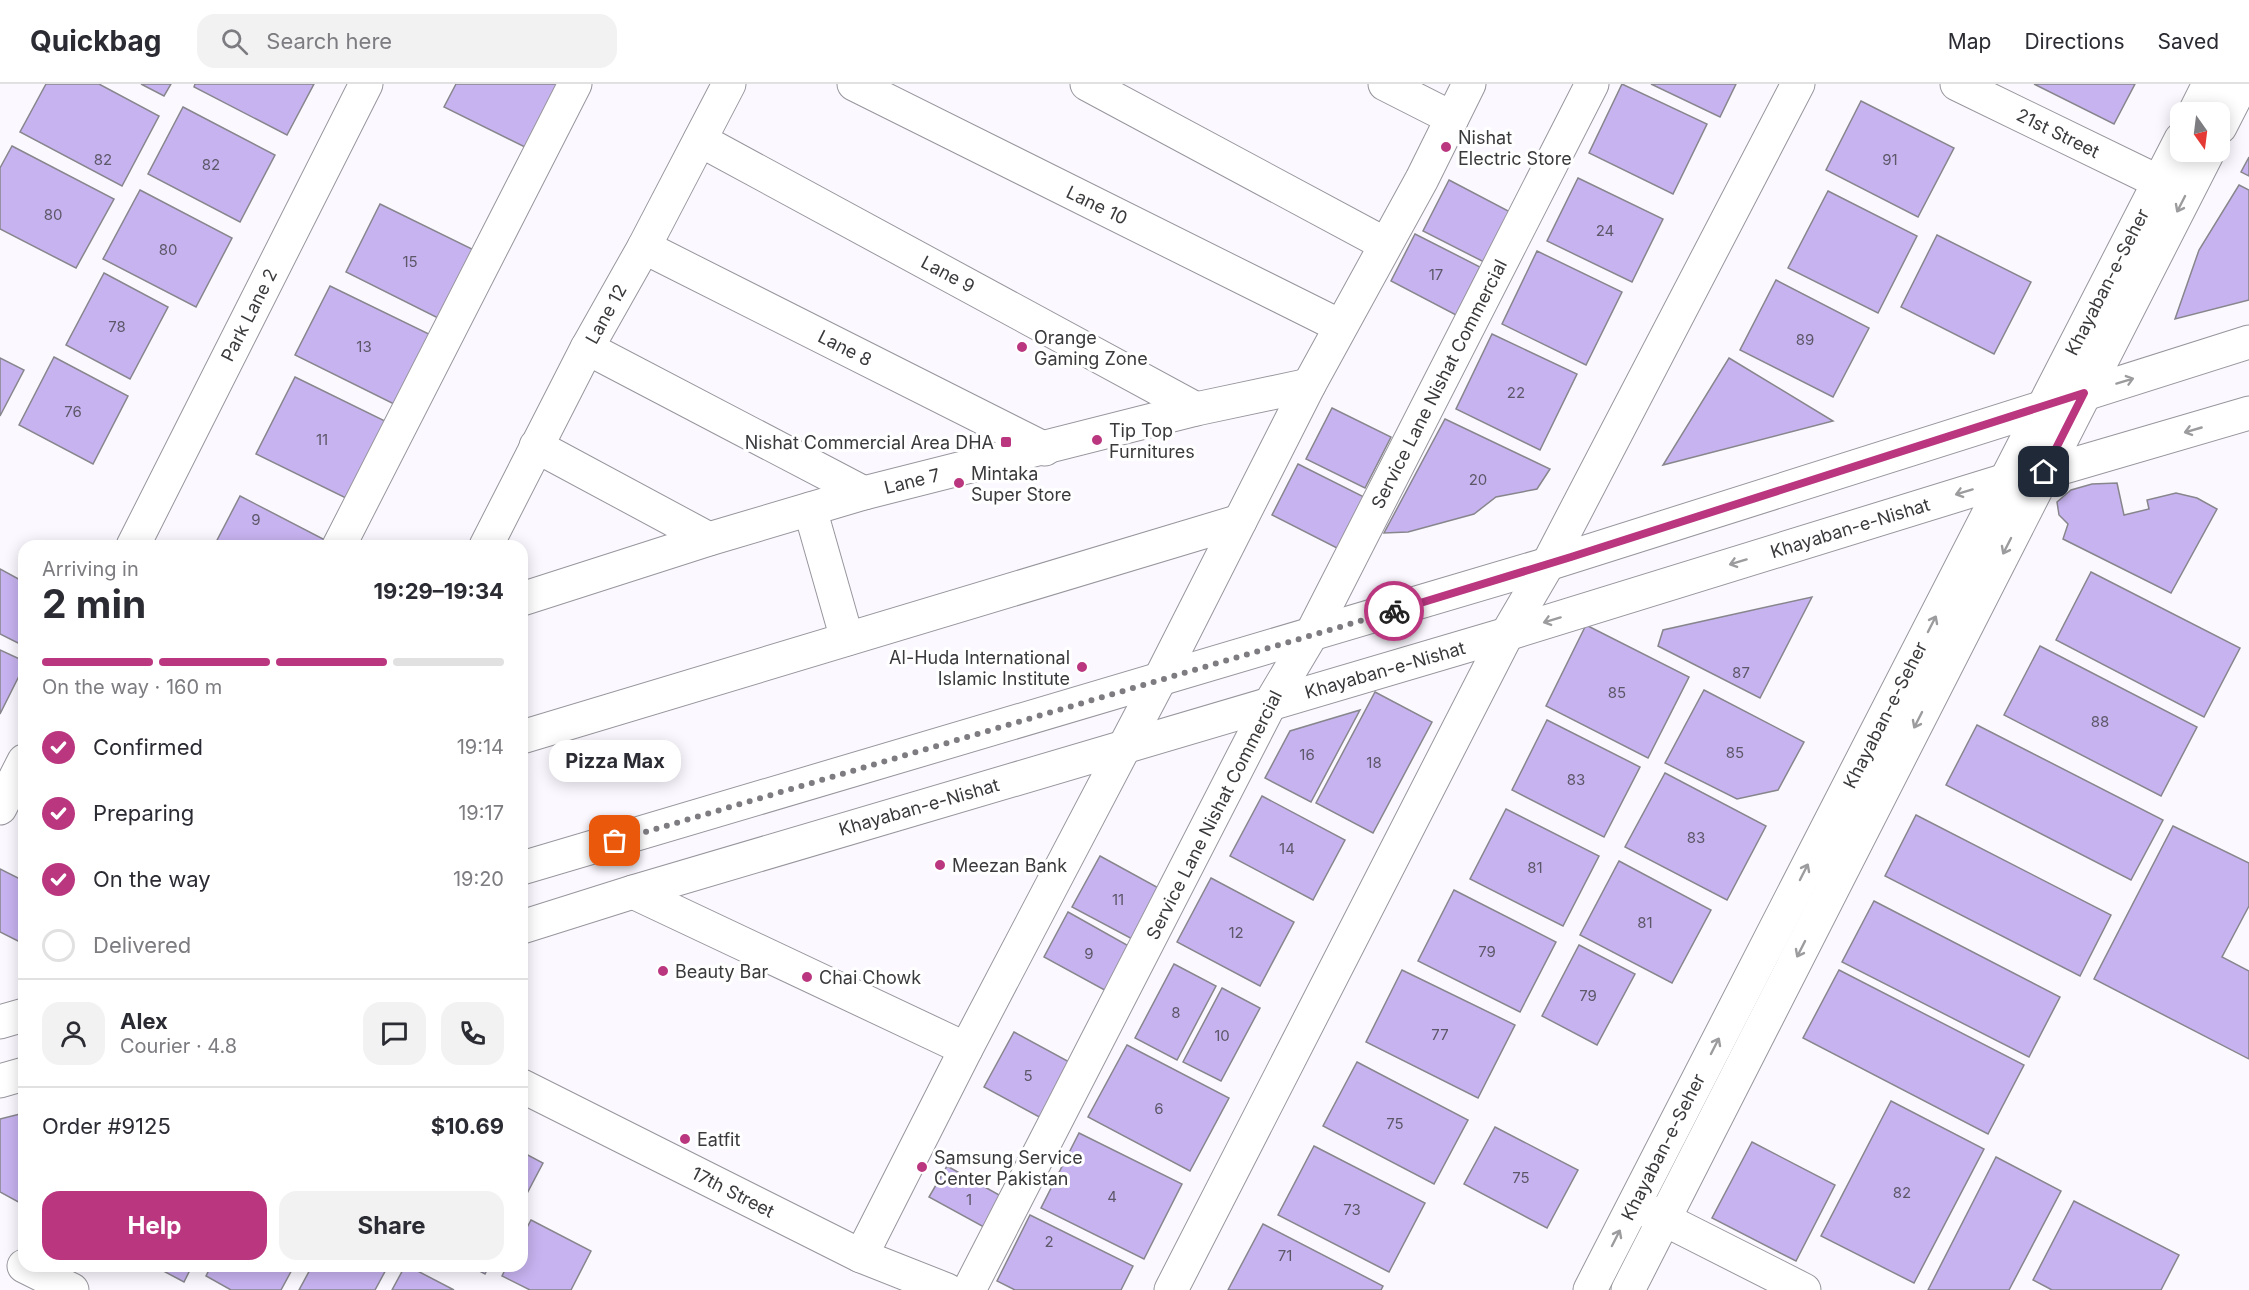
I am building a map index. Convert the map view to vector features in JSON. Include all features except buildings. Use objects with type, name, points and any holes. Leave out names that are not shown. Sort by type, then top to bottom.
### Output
[{"type":"street","name":"Park Lane 2","points":[[136,540],[366,84]]},
{"type":"street","points":[[342,540],[575,84]]},
{"type":"street","name":"Lane 12","points":[[489,540],[587,348],[644,247],[729,84]]},
{"type":"street","name":"Lane 10","points":[[854,84],[1340,326]]},
{"type":"street","points":[[1087,84],[1385,244]]},
{"type":"street","points":[[1385,84],[1452,118]]},
{"type":"street","points":[[861,1256],[966,1049],[1160,679],[1309,385],[1422,179],[1469,84]]},
{"type":"street","name":"Service Lane Nishat Commercial","points":[[969,1290],[1270,704],[1311,635],[1592,84]]},
{"type":"street","points":[[1171,1290],[1507,634],[1548,564],[1798,84]]},
{"type":"street","name":"21st Street","points":[[1957,84],[2159,183]]},
{"type":"street","points":[[2200,102],[2209,84]]},
{"type":"street","points":[[2230,107],[2242,84]]},
{"type":"street","name":"Lane 9","points":[[700,140],[1196,409]]},
{"type":"street","name":"Khayaban-e-Seher","points":[[1590,1290],[2170,161]]},
{"type":"street","name":"Khayaban-e-Seher","points":[[1628,1290],[2203,162]]},
{"type":"street","name":"Lane 8","points":[[644,247],[1045,449]]},
{"type":"street","points":[[528,866],[1548,564],[2249,342]]},
{"type":"street","points":[[587,348],[864,494]]},
{"type":"street","name":"Lane 7","points":[[528,597],[709,538],[864,494],[1196,409],[1309,385]]},
{"type":"street","name":"Khayaban-e-Nishat","points":[[528,925],[633,892],[1507,634],[2006,480],[2044,472],[2249,413]]},
{"type":"street","points":[[536,446],[709,538]]},
{"type":"street","points":[[810,509],[847,639]]},
{"type":"street","points":[[528,735],[1240,521]]},
{"type":"street","points":[[18,773],[0,808],[18,817]]},
{"type":"street","points":[[633,892],[966,1049]]},
{"type":"street","points":[[0,1022],[18,1017]]},
{"type":"street","points":[[0,1081],[18,1076]]},
{"type":"street","name":"17th Street","points":[[528,1089],[861,1256],[947,1290]]},
{"type":"street","points":[[1634,1204],[1804,1290]]},
{"type":"street","points":[[0,1254],[18,1263]]},
{"type":"street","points":[[36,1272],[72,1290]]},
{"type":"way so far","points":[[615,841],[1394,611]]},
{"type":"place","name":"Nishat Electric Store","points":[[1446,147]]},
{"type":"place","name":"Orange Gaming Zone","points":[[1022,347]]},
{"type":"place","name":"Tip Top Furnitures","points":[[1097,440]]},
{"type":"place","name":"Nishat Commercial Area DHA","points":[[1006,442]]},
{"type":"place","name":"Mintaka Super Store","points":[[959,483]]},
{"type":"place","name":"Al-Huda International Islamic Institute","points":[[1082,667]]},
{"type":"place","name":"Pizza Max","points":[[615,841]]},
{"type":"place","name":"Meezan Bank","points":[[940,865]]},
{"type":"place","name":"Beauty Bar","points":[[663,971]]},
{"type":"place","name":"Chai Chowk","points":[[807,977]]},
{"type":"place","name":"Eatfit","points":[[685,1139]]},
{"type":"place","name":"Samsung Service Center Pakistan","points":[[922,1167]]},
{"type":"route","points":[[1394,611],[1571,557],[2084,393],[2044,472]]}]
